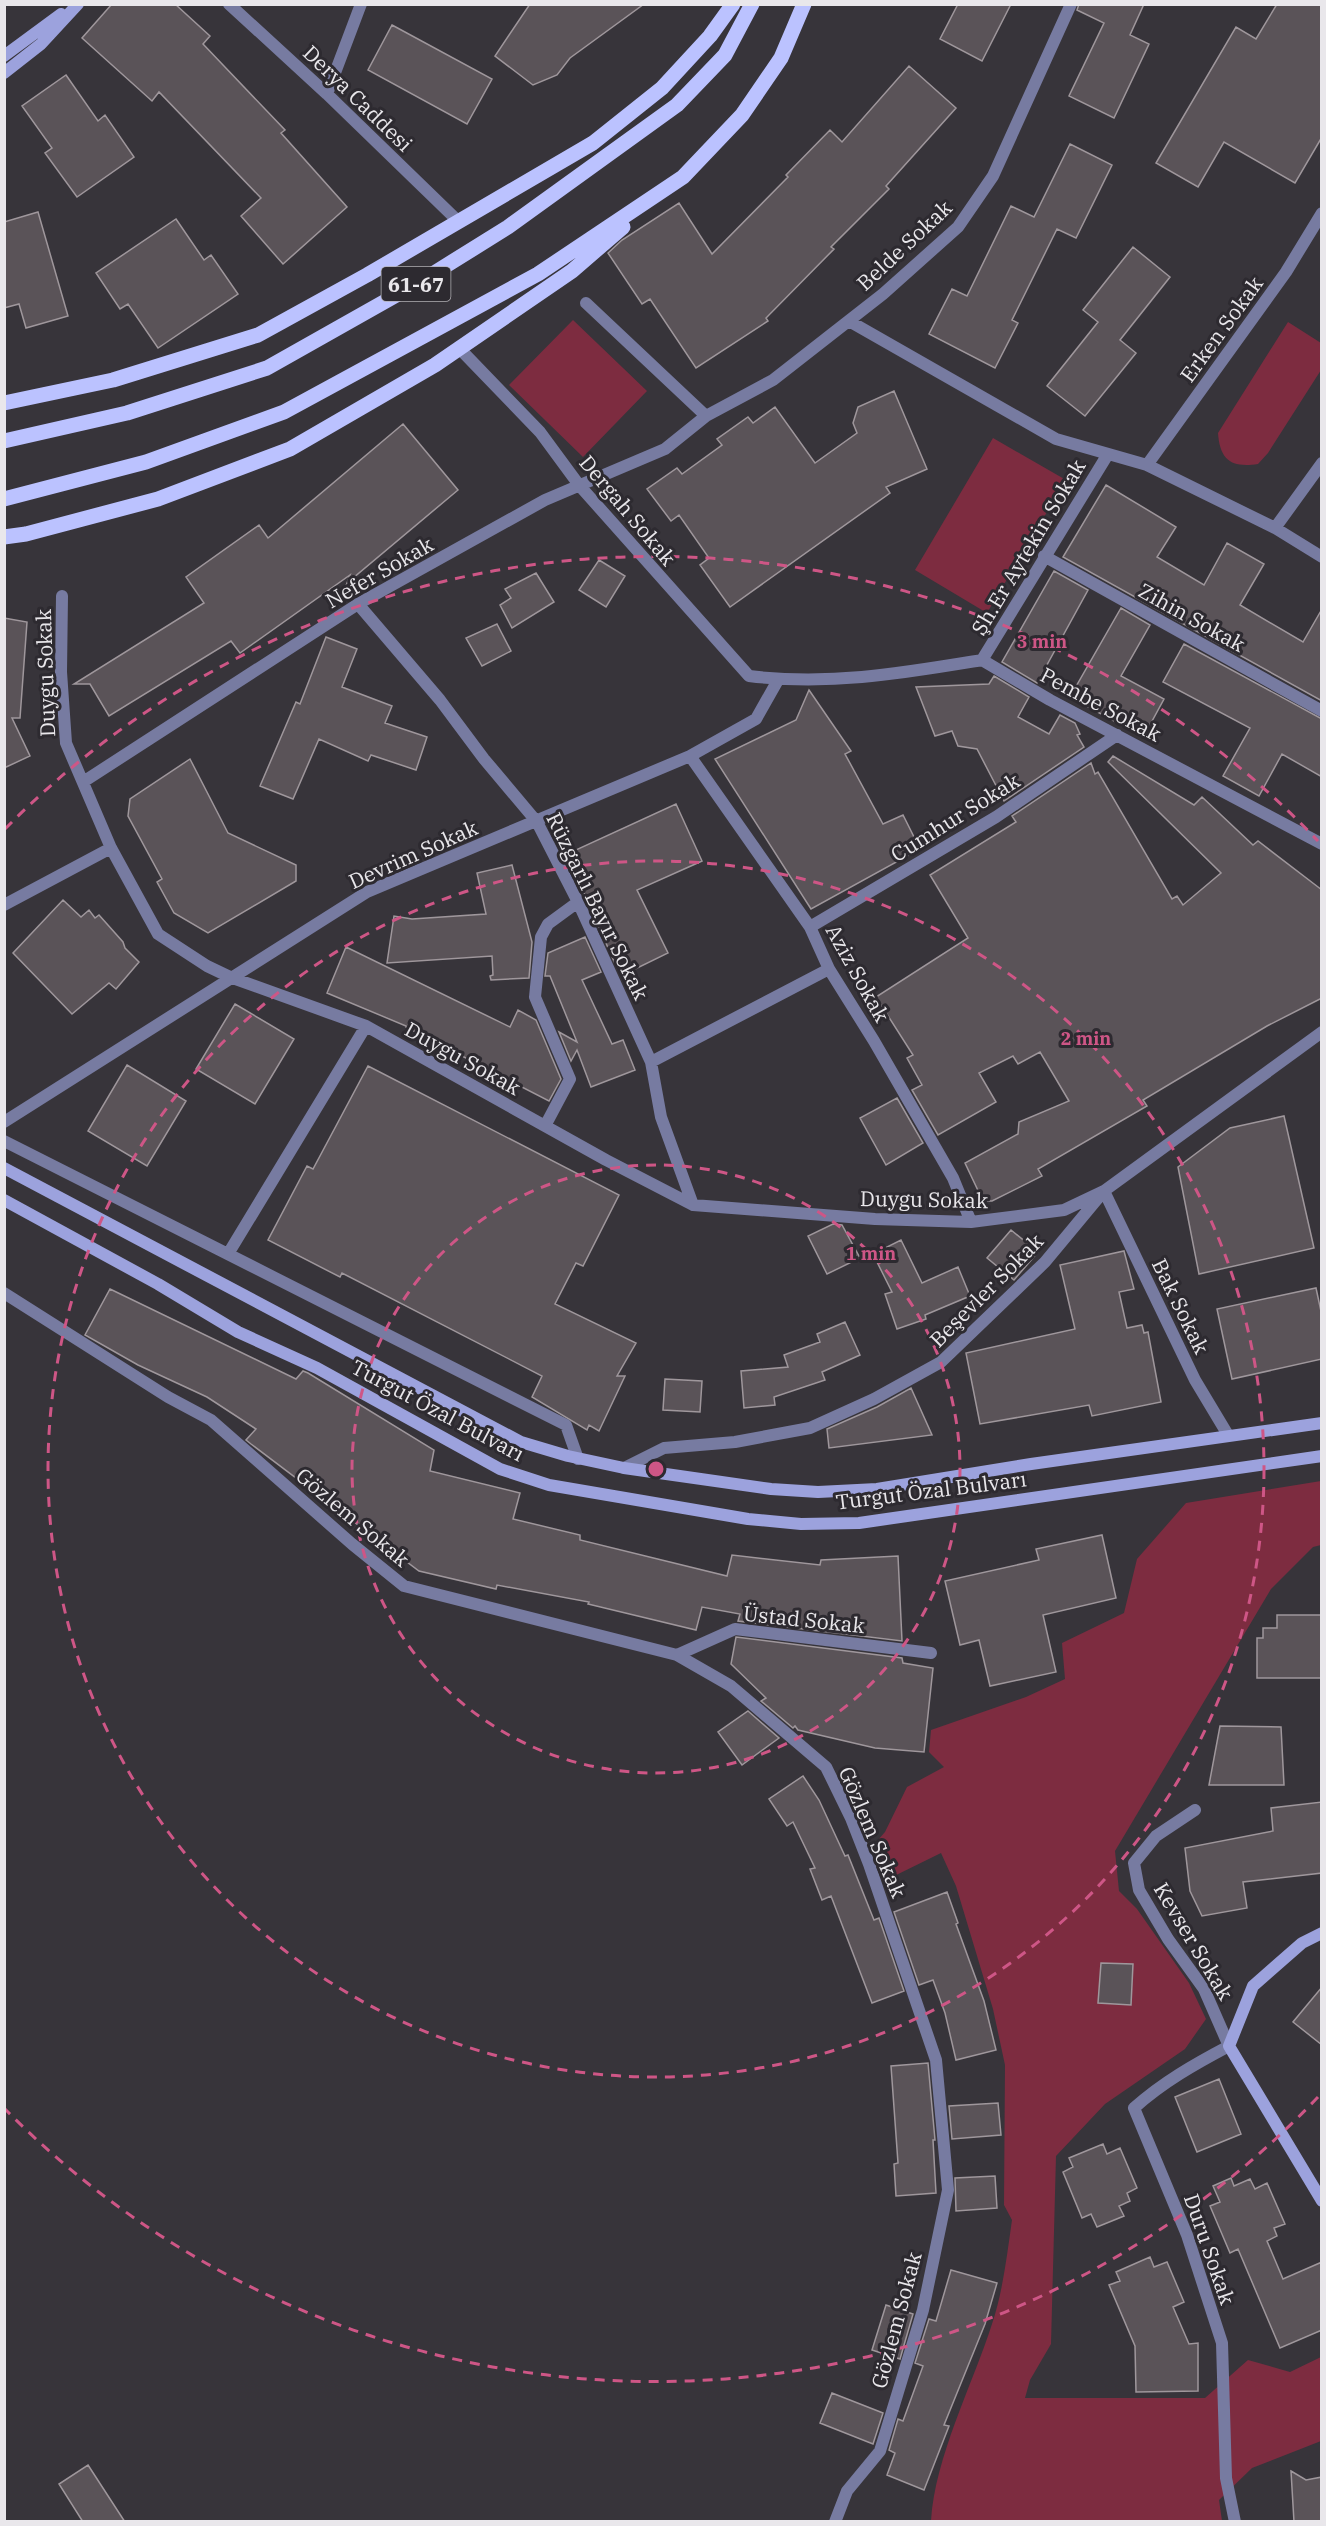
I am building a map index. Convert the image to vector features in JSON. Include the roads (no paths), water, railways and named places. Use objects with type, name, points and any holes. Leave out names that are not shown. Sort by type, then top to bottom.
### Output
[{"type":"main road","name":"61-67","points":[[4,403],[113,380],[258,335],[459,222],[592,143],[662,88],[710,36],[733,4]]},
{"type":"main road","name":"61-67","points":[[4,441],[127,413],[267,368],[423,280],[508,227],[677,105],[725,55],[752,4]]},
{"type":"main road","name":"61-67","points":[[4,537],[26,534],[158,499],[290,449],[459,348],[572,271],[682,177],[742,115],[780,58],[804,4]]},
{"type":"main road","name":"61-67","points":[[11,498],[146,462],[284,412],[538,274],[682,177]]},
{"type":"street","points":[[4,56],[76,4]]},
{"type":"street","points":[[4,73],[41,44],[76,4]]},
{"type":"street","name":"Derya Caddesi","points":[[229,4],[327,94],[459,222]]},
{"type":"street","points":[[327,94],[361,4]]},
{"type":"street","name":"Belde Sokak","points":[[706,416],[773,380],[849,321],[958,227],[993,176],[1071,4]]},
{"type":"street","name":"Erken Sokak","points":[[1148,465],[1286,272],[1322,213]]},
{"type":"street","points":[[586,303],[706,416]]},
{"type":"street","points":[[849,321],[1056,439],[1148,465],[1275,528],[1322,557]]},
{"type":"street","name":"Dergah Sokak","points":[[459,348],[540,432],[579,485],[749,676],[778,680]]},
{"type":"street","name":"Nefer Sokak","points":[[83,782],[358,604],[545,500],[665,449],[706,416]]},
{"type":"street","name":"Şh.Er Aytekin Sokak","points":[[982,660],[1108,454]]},
{"type":"street","points":[[1275,528],[1322,464]]},
{"type":"street","name":"Zihin Sokak","points":[[1044,556],[1322,711]]},
{"type":"street","name":"Duygu Sokak","points":[[62,596],[61,672],[66,743],[111,848],[158,934],[207,966],[230,977],[366,1026],[693,1205],[875,1219],[971,1222],[1064,1210],[1104,1191]]},
{"type":"street","name":"Rüzgarlı Bayır Sokak","points":[[358,604],[440,699],[484,759],[537,822],[578,902],[651,1062],[661,1117],[693,1205]]},
{"type":"street","points":[[778,680],[870,678],[982,660]]},
{"type":"street","name":"Pembe Sokak","points":[[982,660],[1050,700],[1322,844]]},
{"type":"street","name":"Devrim Sokak","points":[[4,1122],[367,892],[690,756],[756,719],[778,680]]},
{"type":"street","name":"Cumhur Sokak","points":[[810,927],[996,817],[1117,735]]},
{"type":"street","name":"Aziz Sokak","points":[[690,756],[810,927],[829,969],[874,1041],[953,1178],[971,1222]]},
{"type":"street","points":[[4,905],[111,848]]},
{"type":"street","points":[[545,1126],[570,1079],[535,997],[541,937],[548,924],[578,902]]},
{"type":"street","points":[[651,1062],[829,969]]},
{"type":"street","points":[[228,1254],[366,1026]]},
{"type":"street","name":"Beşevler Sokak","points":[[624,1468],[664,1448],[735,1442],[810,1428],[874,1399],[941,1362],[1045,1262],[1104,1191],[1322,1032]]},
{"type":"street","points":[[4,1141],[566,1425],[578,1459]]},
{"type":"street","name":"Turgut Özal Bulvarı","points":[[4,1168],[521,1442],[578,1459],[624,1468],[771,1489],[842,1491],[877,1489],[1021,1465],[1322,1423]]},
{"type":"street","name":"Bak Sokak","points":[[1104,1191],[1196,1380],[1228,1435]]},
{"type":"street","name":"Turgut Özal Bulvarı","points":[[4,1200],[158,1284],[238,1332],[317,1368],[500,1469],[549,1485],[748,1519],[801,1524],[859,1523],[1322,1456]]},
{"type":"street","name":"Gözlem Sokak","points":[[4,1293],[168,1397],[211,1420],[352,1544],[404,1586],[677,1655],[731,1686],[826,1767],[851,1818],[869,1864],[936,2060],[948,2190],[925,2299],[880,2451],[847,2491],[835,2522]]},
{"type":"street","name":"Üstad Sokak","points":[[677,1655],[735,1629],[932,1653]]},
{"type":"street","name":"Kevser Sokak","points":[[1195,1810],[1156,1836],[1134,1863],[1139,1890],[1168,1940],[1204,1989],[1229,2046]]},
{"type":"street","points":[[1322,1934],[1302,1943],[1252,1986],[1229,2046],[1322,2201]]},
{"type":"street","name":"Duru Sokak","points":[[1229,2046],[1182,2071],[1134,2108],[1187,2235],[1222,2343],[1226,2478],[1234,2522]]}]
